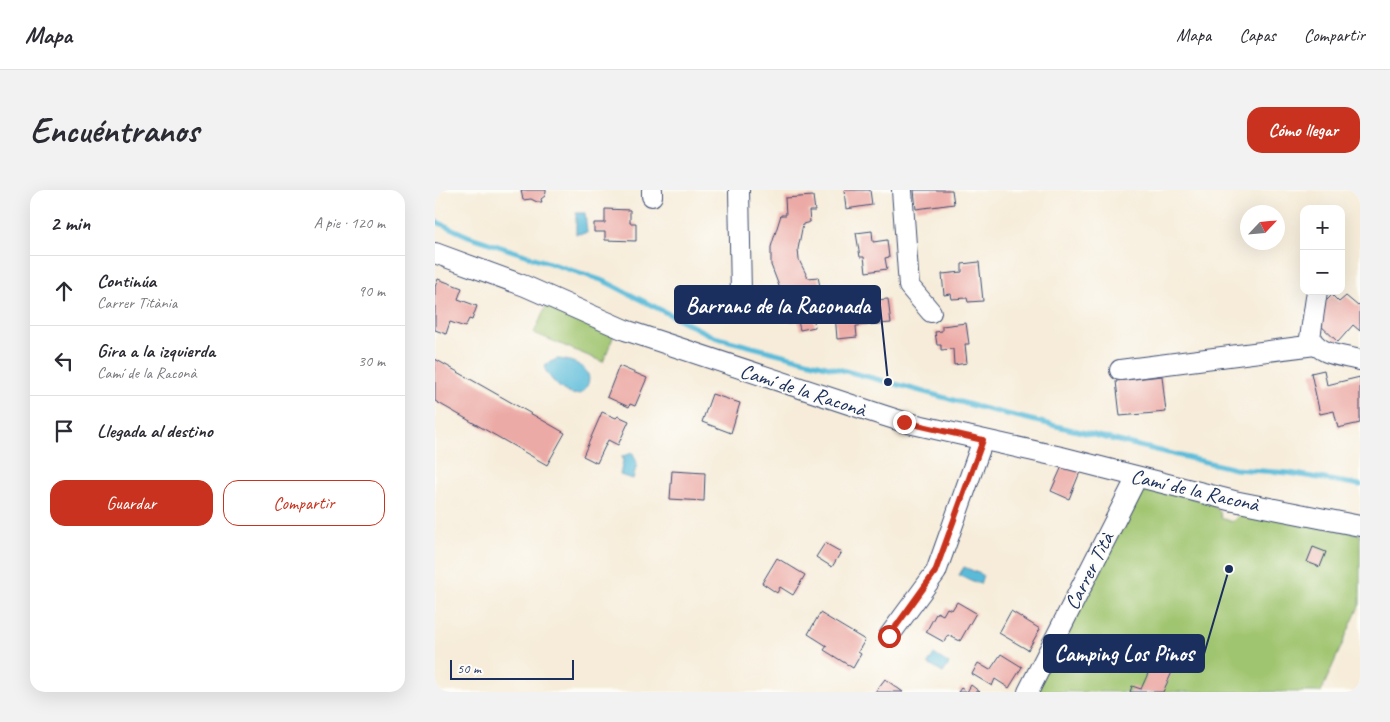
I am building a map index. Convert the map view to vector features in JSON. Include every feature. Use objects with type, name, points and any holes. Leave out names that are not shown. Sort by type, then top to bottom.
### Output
[{"type":"street","points":[[739,190],[741,294],[753,308]]},
{"type":"street","points":[[902,190],[909,286],[931,312]]},
{"type":"street","name":"Camí de la Raconà","points":[[435,253],[495,274],[625,330],[882,416],[1061,457],[1234,501],[1360,526]]},
{"type":"street","points":[[1316,295],[1310,338],[1324,352],[1360,360]]},
{"type":"street","points":[[1121,370],[1315,345]]},
{"type":"street","points":[[889,636],[935,572],[983,440]]},
{"type":"street","name":"Carrer Tità","points":[[1027,692],[1137,476]]},
{"type":"green space","points":[[547,304],[614,335],[603,362],[534,333]]},
{"type":"green space","points":[[1141,483],[1212,504],[1220,512],[1221,518],[1232,522],[1240,514],[1252,511],[1360,534],[1360,604],[1321,692],[1034,692]]},
{"type":"water","points":[[576,213],[585,213],[587,233],[576,234]]},
{"type":"water","points":[[557,359],[575,363],[585,370],[589,380],[582,392],[570,394],[564,391],[548,374],[545,369],[546,364]]},
{"type":"water","points":[[633,453],[637,463],[633,479],[620,475],[623,461],[622,456]]},
{"type":"water","points":[[964,567],[983,575],[980,584],[959,575]]},
{"type":"water","points":[[934,654],[949,664],[943,673],[928,664]]},
{"type":"building","points":[[521,190],[546,190],[546,192],[545,196],[541,199],[542,202],[537,202],[531,199],[523,200]]},
{"type":"building","points":[[844,190],[870,190],[872,205],[846,209]]},
{"type":"building","points":[[914,190],[952,190],[954,204],[916,209]]},
{"type":"building","points":[[813,196],[815,211],[809,211],[810,222],[803,224],[798,249],[799,260],[808,278],[818,277],[821,291],[815,293],[822,308],[823,319],[814,321],[815,327],[800,330],[798,321],[791,322],[790,295],[782,294],[771,265],[771,247],[781,215],[786,215],[785,198]]},
{"type":"building","points":[[605,209],[630,210],[630,223],[636,223],[636,241],[605,240],[605,232],[594,232],[594,223],[605,223]]},
{"type":"building","points":[[872,231],[873,242],[887,240],[889,257],[885,258],[887,269],[866,272],[864,257],[860,257],[856,233]]},
{"type":"building","points":[[979,262],[983,301],[968,302],[967,298],[952,299],[951,294],[944,295],[942,274],[962,272],[962,264]]},
{"type":"building","points":[[438,279],[462,288],[458,299],[477,306],[472,320],[469,319],[465,327],[450,322],[446,334],[435,330],[435,287]]},
{"type":"building","points":[[1332,295],[1339,302],[1346,296],[1358,306],[1360,304],[1360,331],[1353,325],[1338,342],[1318,323],[1324,316],[1317,310]]},
{"type":"building","points":[[874,297],[874,300],[888,299],[891,323],[856,326],[857,337],[837,339],[835,314],[844,313],[843,300]]},
{"type":"building","points":[[966,323],[969,344],[965,344],[967,363],[954,365],[953,349],[941,350],[941,345],[937,345],[935,332],[942,331],[942,326]]},
{"type":"building","points":[[435,359],[565,433],[547,465],[435,401]]},
{"type":"building","points":[[619,366],[647,378],[635,406],[630,404],[629,407],[607,397]]},
{"type":"building","points":[[1324,370],[1327,385],[1360,377],[1360,423],[1338,428],[1334,411],[1320,414],[1311,373]]},
{"type":"building","points":[[1162,376],[1166,412],[1120,416],[1116,381]]},
{"type":"building","points":[[712,394],[740,403],[731,433],[702,422]]},
{"type":"building","points":[[602,412],[629,421],[618,445],[608,440],[597,463],[583,456]]},
{"type":"building","points":[[1063,464],[1080,472],[1069,499],[1051,491]]},
{"type":"building","points":[[672,471],[705,473],[704,501],[670,499]]},
{"type":"building","points":[[825,543],[841,552],[832,567],[816,557]]},
{"type":"building","points":[[1313,547],[1326,552],[1320,567],[1307,562]]},
{"type":"building","points":[[777,558],[805,575],[793,595],[780,587],[777,593],[762,583]]},
{"type":"building","points":[[957,602],[976,613],[960,641],[948,635],[944,642],[926,632],[937,612],[943,615],[947,608],[952,610]]},
{"type":"building","points":[[1011,611],[1040,629],[1028,650],[999,633]]},
{"type":"building","points":[[820,613],[865,640],[858,652],[861,654],[853,668],[824,650],[827,646],[808,634]]},
{"type":"building","points":[[1144,646],[1177,661],[1163,692],[1130,692],[1132,686],[1141,689],[1150,669],[1136,663]]},
{"type":"building","points":[[1001,654],[1022,667],[1009,688],[995,679],[992,686],[972,674],[978,663],[990,670]]},
{"type":"building","points":[[885,679],[903,692],[875,692]]},
{"type":"building","points":[[971,685],[980,692],[967,692]]},
{"type":"building","points":[[961,688],[967,692],[958,692]]},
{"type":"waterway","points":[[435,221],[468,236],[604,281],[714,337],[982,408],[1235,469],[1289,473],[1360,485]]},
{"type":"place","name":"Barranc de la Raconada","points":[[888,382]]},
{"type":"place","name":"Camping Los Pinos","points":[[1229,569]]},
{"type":"route","points":[[889,636],[935,572],[983,440],[904,422]]}]
